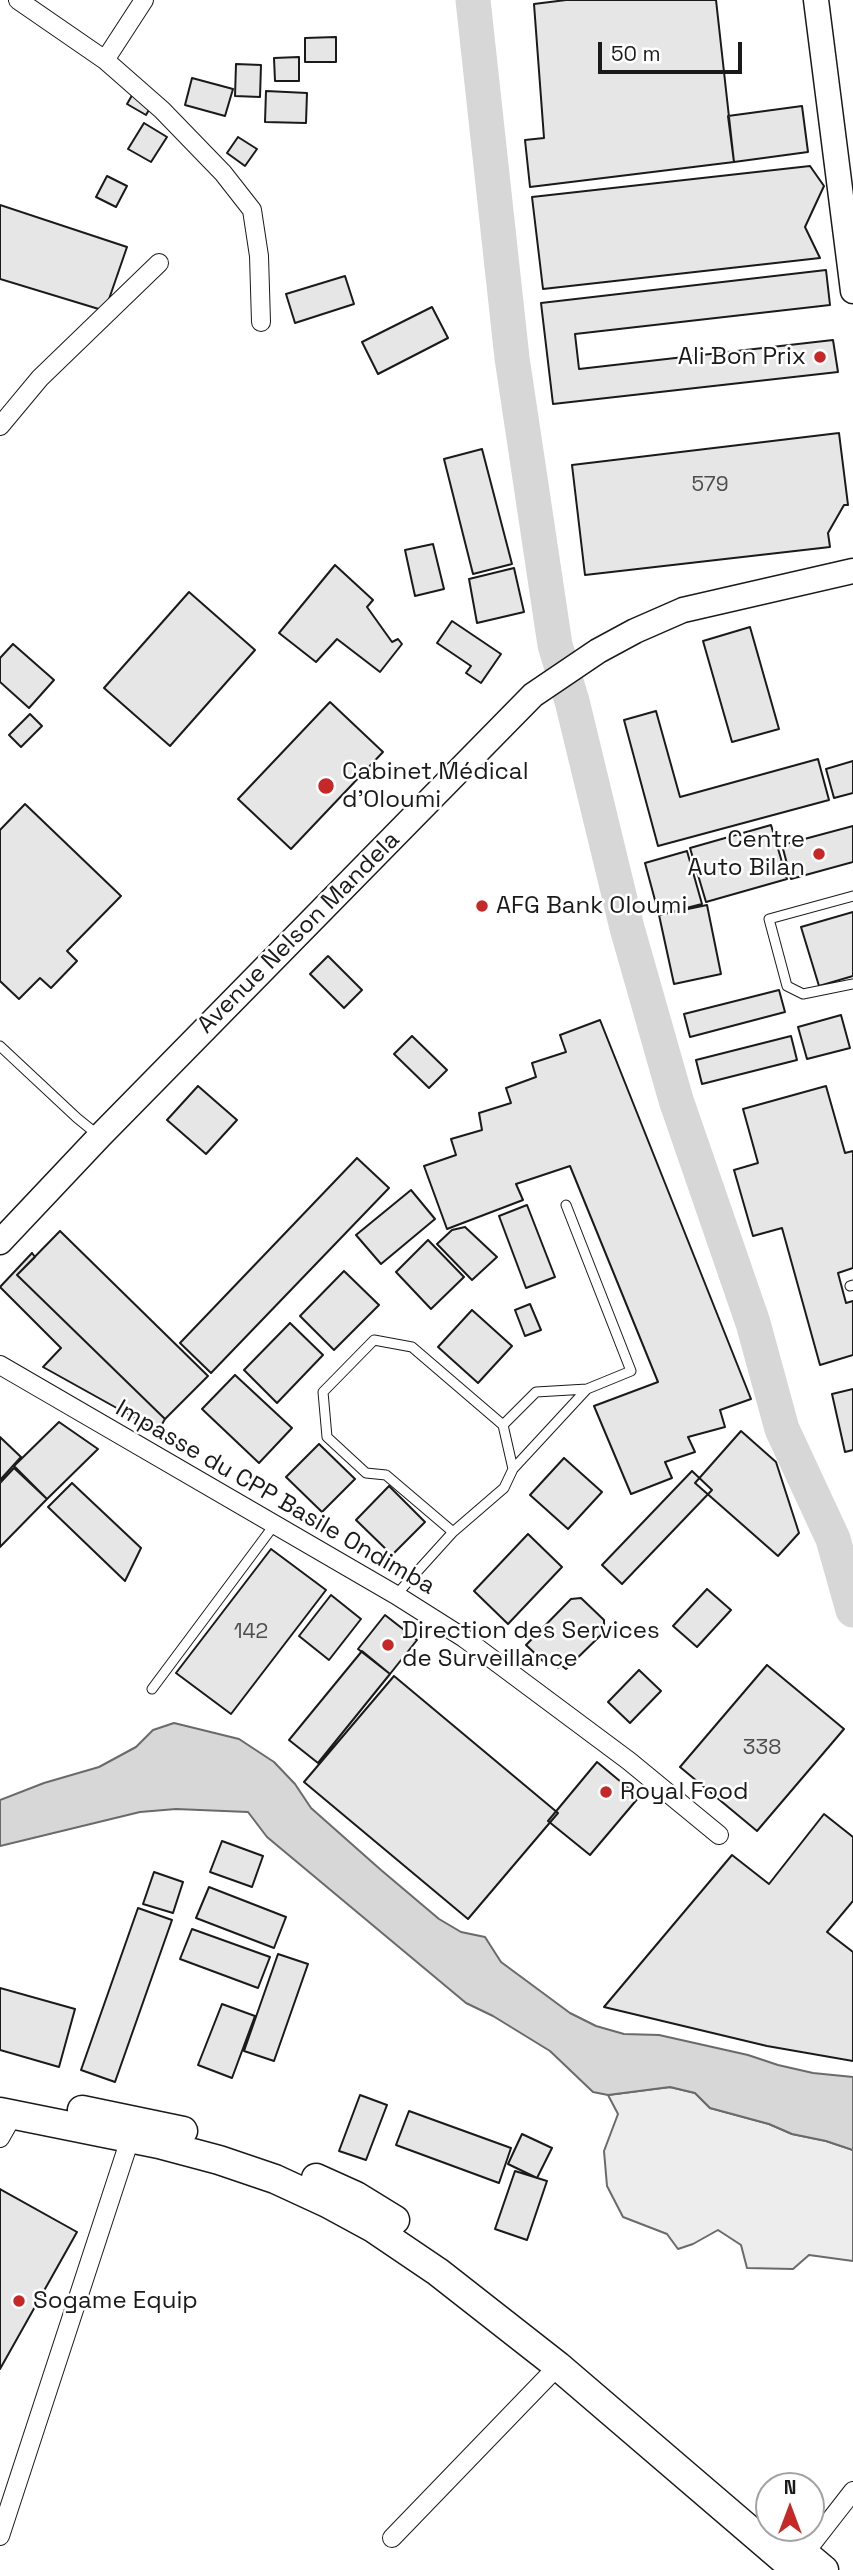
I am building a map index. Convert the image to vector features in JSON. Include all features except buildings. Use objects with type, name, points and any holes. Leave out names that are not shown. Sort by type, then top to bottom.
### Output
[{"type":"main road","points":[[816,0],[853,291]]},
{"type":"main road","name":"Avenue Nelson Mandela","points":[[0,1242],[100,1136],[533,695],[598,651],[683,610],[853,571]]},
{"type":"main road","points":[[3,2115],[130,2139],[219,2160],[275,2179],[373,2228],[439,2272],[789,2552]]},
{"type":"main road","points":[[3,2115],[139,2120],[244,2149],[356,2196],[446,2255],[544,2330],[789,2552]]},
{"type":"street","points":[[18,0],[105,60],[171,119],[223,173],[251,210],[258,256],[261,322]]},
{"type":"street","points":[[105,60],[144,0]]},
{"type":"street","points":[[0,426],[40,378],[159,263]]},
{"type":"street","name":"Impasse du CPP Basile Ondimba","points":[[0,1365],[397,1595],[464,1638],[558,1707],[719,1835]]},
{"type":"street","points":[[0,2536],[130,2139]]},
{"type":"street","points":[[392,2538],[558,2366]]},
{"type":"street","points":[[789,2552],[853,2491]]},
{"type":"lane","points":[[853,896],[769,919],[787,986],[803,994],[853,984]]},
{"type":"lane","points":[[0,1046],[100,1136]]},
{"type":"lane","points":[[503,1424],[536,1392],[587,1389],[631,1371],[566,1205]]},
{"type":"lane","points":[[453,1532],[386,1475],[366,1474],[327,1437],[323,1392],[374,1340],[412,1347],[503,1424],[513,1469]]},
{"type":"lane","points":[[397,1595],[453,1532],[504,1488],[513,1469],[587,1389]]},
{"type":"lane","points":[[152,1689],[275,1524]]},
{"type":"shaded area","points":[[174,1723],[239,1739],[274,1762],[295,1784],[311,1808],[381,1870],[439,1919],[461,1932],[485,1937],[501,1962],[570,2013],[596,2026],[624,2034],[659,2035],[813,2073],[853,2077],[853,2150],[710,2108],[695,2093],[670,2087],[608,2095],[593,2092],[550,2051],[493,2016],[466,2003],[267,1837],[248,1812],[176,1809],[140,1812],[0,1846],[0,1800],[44,1783],[99,1767],[136,1747],[153,1730]]},
{"type":"shaded area","points":[[670,2087],[695,2093],[710,2108],[853,2150],[853,2261],[809,2255],[793,2269],[747,2268],[741,2245],[718,2230],[678,2249],[667,2234],[623,2217],[607,2186],[604,2151],[618,2114],[608,2095]]},
{"type":"waterway","points":[[473,0],[512,358],[555,645],[572,701],[627,928],[676,1100],[753,1323],[782,1429],[833,1539],[853,1610]]},
{"type":"place","name":"Ali Bon Prix","points":[[820,357]]},
{"type":"place","name":"Cabinet Médical d'Oloumi","points":[[326,786]]},
{"type":"place","name":"Centre Auto Bilan","points":[[819,854]]},
{"type":"place","name":"AFG Bank Oloumi","points":[[482,906]]},
{"type":"place","name":"Direction des Services de Surveillance","points":[[388,1645]]},
{"type":"place","name":"Royal Food","points":[[606,1792]]},
{"type":"place","name":"Sogame Equip","points":[[19,2301]]}]
